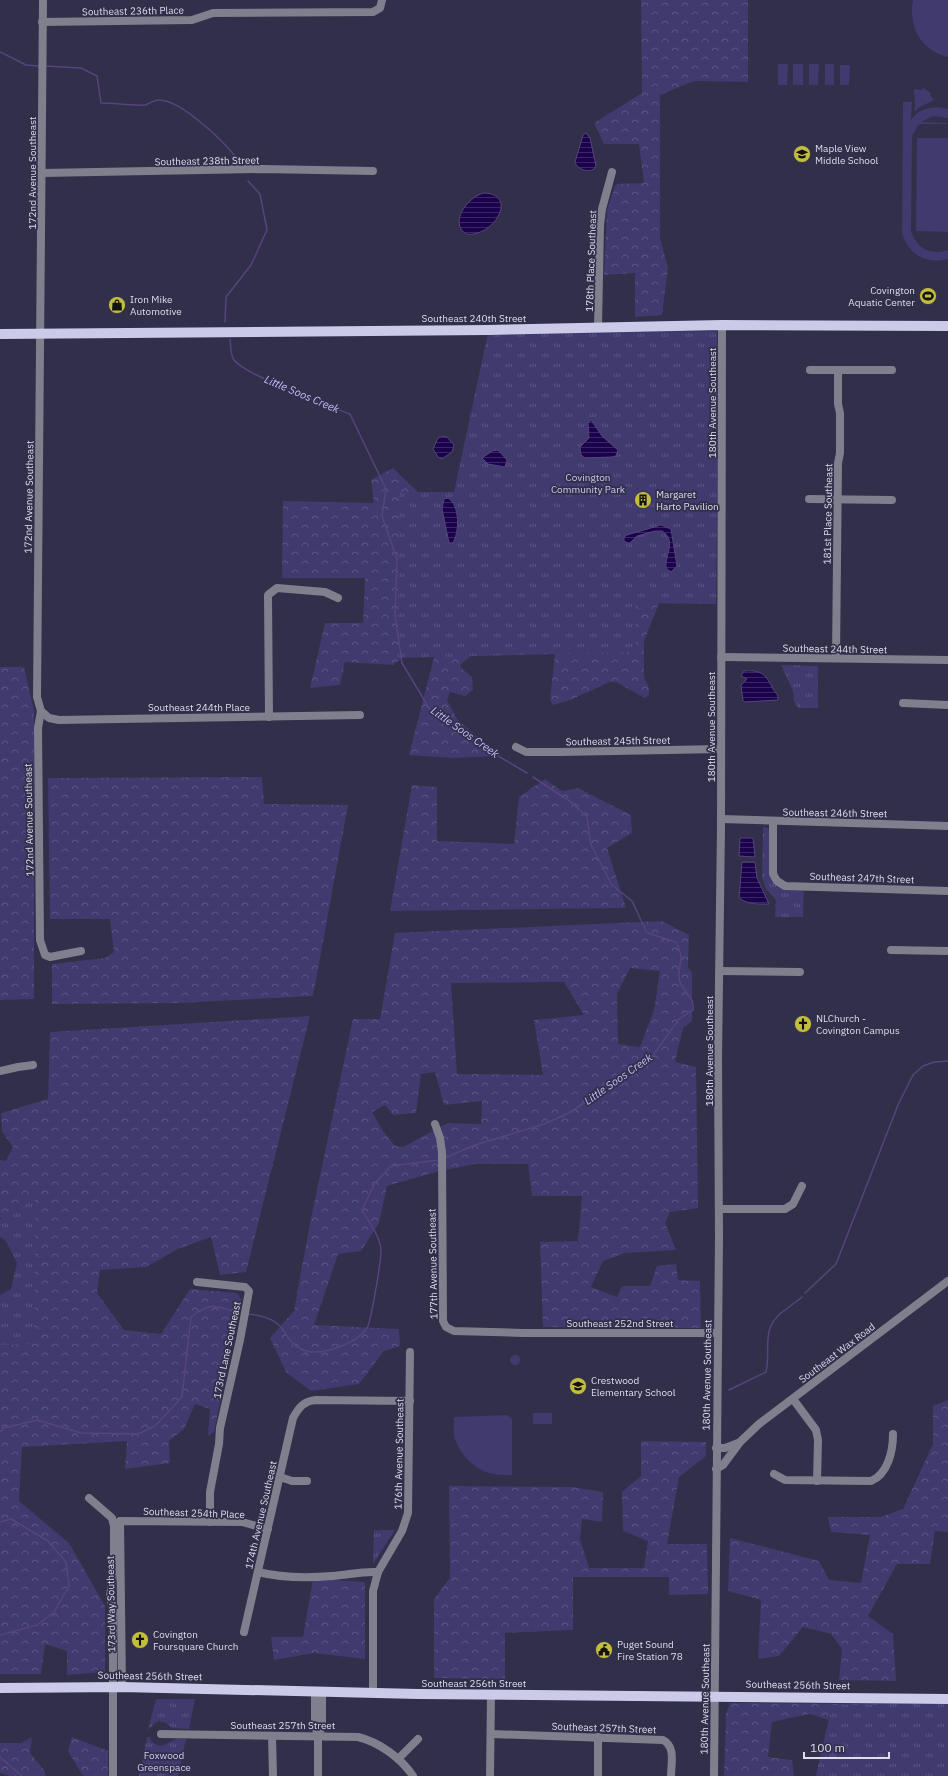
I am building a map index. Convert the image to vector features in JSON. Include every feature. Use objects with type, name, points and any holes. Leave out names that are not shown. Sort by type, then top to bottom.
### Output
[{"type":"main road","name":"Southeast 240th Street","points":[[0,334],[598,328],[722,325],[948,326]]},
{"type":"main road","name":"Southeast 256th Street","points":[[0,1688],[117,1687],[491,1695],[948,1698]]},
{"type":"street","name":"172nd Avenue Southeast","points":[[43,0],[37,697],[41,711],[38,728],[41,948],[44,955],[50,957],[81,952]]},
{"type":"street","name":"Southeast 236th Place","points":[[42,22],[192,20],[199,19],[213,13],[373,12],[380,8],[382,0]]},
{"type":"street","name":"Southeast 238th Street","points":[[42,173],[262,169],[373,171]]},
{"type":"street","name":"178th Place Southeast","points":[[598,328],[600,225],[602,209],[612,172]]},
{"type":"street","name":"180th Avenue Southeast","points":[[714,1776],[716,1696],[716,1448],[722,819],[722,325]]},
{"type":"street","points":[[810,370],[892,370]]},
{"type":"street","name":"181st Place Southeast","points":[[836,658],[840,413],[838,404],[838,370]]},
{"type":"street","points":[[809,499],[892,500]]},
{"type":"street","points":[[269,717],[268,595],[277,588],[325,592],[338,598]]},
{"type":"street","name":"Southeast 244th Street","points":[[721,657],[948,660]]},
{"type":"street","points":[[903,703],[948,705]]},
{"type":"street","name":"Southeast 244th Place","points":[[41,711],[49,718],[59,720],[360,715]]},
{"type":"street","name":"Southeast 245th Street","points":[[516,747],[526,752],[721,749]]},
{"type":"street","name":"Southeast 246th Street","points":[[722,819],[773,822],[948,826]]},
{"type":"street","name":"Southeast 247th Street","points":[[773,822],[773,874],[777,881],[785,886],[948,891]]},
{"type":"street","points":[[891,950],[948,951]]},
{"type":"street","points":[[720,971],[800,972]]},
{"type":"street","points":[[0,1072],[33,1065]]},
{"type":"street","name":"177th Avenue Southeast","points":[[435,1124],[440,1138],[442,1152],[443,1321],[446,1327],[454,1330],[523,1333]]},
{"type":"street","points":[[719,1209],[786,1208],[793,1204],[802,1186]]},
{"type":"street","name":"Southeast Wax Road","points":[[716,1469],[723,1465],[740,1442],[759,1424],[948,1281]]},
{"type":"street","name":"173rd Lane Southeast","points":[[197,1282],[244,1287],[249,1291],[240,1340],[220,1428],[219,1444],[210,1492],[210,1522]]},
{"type":"street","name":"Southeast 252nd Street","points":[[523,1333],[718,1332]]},
{"type":"street","name":"176th Avenue Southeast","points":[[373,1693],[373,1591],[378,1572],[402,1531],[408,1513],[410,1352]]},
{"type":"street","points":[[793,1399],[816,1430],[818,1440],[817,1481]]},
{"type":"street","name":"174th Avenue Southeast","points":[[244,1632],[293,1418],[302,1405],[309,1401],[316,1400],[410,1401]]},
{"type":"street","points":[[774,1474],[785,1480],[866,1482],[876,1478],[888,1462],[893,1446],[893,1434]]},
{"type":"street","name":"Southeast Wax Road","points":[[716,1448],[725,1448],[740,1442]]},
{"type":"street","points":[[280,1477],[292,1481],[307,1482]]},
{"type":"street","points":[[89,1498],[112,1518],[114,1526],[114,1568],[110,1596],[113,1610],[117,1687],[113,1776]]},
{"type":"street","name":"Southeast 254th Place","points":[[120,1521],[242,1522],[268,1529]]},
{"type":"street","name":"173rd Way Southeast","points":[[117,1687],[120,1521]]},
{"type":"street","points":[[258,1572],[274,1576],[333,1576],[358,1572],[378,1572]]},
{"type":"street","points":[[318,1692],[322,1726],[318,1736],[318,1776]]},
{"type":"street","points":[[490,1776],[492,1734],[491,1695]]},
{"type":"street","name":"Southeast 257th Street","points":[[161,1734],[272,1736],[349,1735],[365,1738],[376,1743],[398,1759],[413,1776]]},
{"type":"street","name":"Southeast 257th Street","points":[[492,1734],[658,1739],[667,1742],[671,1749],[671,1776]]},
{"type":"street","points":[[272,1736],[273,1776]]},
{"type":"street","points":[[598,1737],[598,1776]]},
{"type":"street","points":[[398,1759],[418,1739]]},
{"type":"green space","points":[[641,0],[748,0],[748,82],[694,81],[660,95],[660,238],[668,268],[662,315],[635,317],[635,273],[604,275],[607,210],[616,184],[644,183],[639,144],[604,144],[594,123],[642,93]]},
{"type":"green space","points":[[913,0],[948,0],[948,57],[930,49],[918,36],[913,19]]},
{"type":"green space","points":[[778,64],[788,64],[787,85],[778,85]]},
{"type":"green space","points":[[793,64],[803,64],[803,85],[793,85]]},
{"type":"green space","points":[[809,64],[819,64],[818,85],[809,85]]},
{"type":"green space","points":[[825,64],[834,64],[834,85],[825,85]]},
{"type":"green space","points":[[840,65],[850,65],[849,85],[840,85]]},
{"type":"green space","points":[[923,88],[931,93],[930,95],[934,100],[918,108],[916,111],[914,110],[914,89],[921,90]]},
{"type":"green space","points":[[903,102],[912,102],[911,120],[918,113],[928,108],[938,107],[948,109],[948,118],[933,116],[921,122],[947,124],[919,124],[912,136],[911,231],[916,242],[925,249],[936,252],[948,250],[948,259],[932,260],[919,256],[909,247],[902,233]]},
{"type":"green space","points":[[917,138],[948,138],[948,232],[916,231]]},
{"type":"green space","name":"Covington Community Park","points":[[717,331],[718,434],[716,604],[635,603],[636,652],[398,658],[399,492],[454,492],[488,333]]},
{"type":"green space","points":[[393,468],[423,497],[402,658],[393,665],[345,662],[340,685],[310,688],[325,623],[363,623],[365,578],[282,578],[283,501],[374,503],[371,480]]},
{"type":"green space","points":[[464,521],[673,603],[659,603],[644,641],[644,677],[649,688],[649,695],[645,698],[616,682],[610,682],[570,700],[553,705],[550,699],[555,654],[472,655],[460,665],[461,668],[472,677],[473,690],[465,696],[450,692],[447,700],[457,719],[499,756],[453,758],[409,755],[440,634]]},
{"type":"green space","points":[[781,665],[818,666],[818,708],[798,708],[794,701],[793,691]]},
{"type":"green space","points":[[0,667],[24,667],[34,711],[34,999],[0,1000]]},
{"type":"green space","points":[[262,777],[264,804],[348,805],[313,996],[179,1003],[52,1004],[52,964],[105,958],[114,952],[110,919],[50,919],[48,778]]},
{"type":"green space","points":[[545,779],[562,791],[578,788],[631,815],[632,833],[607,848],[626,908],[390,911],[412,785],[437,787],[437,841],[514,844],[519,797]]},
{"type":"green space","points":[[763,827],[768,828],[769,831],[769,873],[775,884],[783,888],[804,889],[803,917],[775,917],[776,900],[766,889],[762,877]]},
{"type":"green space","points":[[662,921],[689,935],[688,968],[692,972],[692,1021],[683,1028],[675,1062],[696,1067],[698,1208],[670,1212],[665,1223],[676,1250],[625,1253],[603,1261],[591,1287],[617,1297],[622,1286],[650,1286],[657,1266],[676,1264],[678,1280],[700,1281],[701,1328],[543,1327],[540,1242],[578,1241],[582,1196],[532,1196],[528,1164],[475,1164],[436,1172],[387,1186],[379,1223],[361,1251],[338,1254],[314,1325],[399,1329],[400,1346],[384,1351],[359,1384],[311,1391],[286,1372],[270,1338],[294,1311],[310,1223],[353,1019],[380,1019],[395,933]],"holes":[[[630,968],[660,971],[654,1010],[640,1047],[618,1044],[617,994]],[[564,982],[584,1015],[534,1020],[543,1075],[457,1074],[451,983]],[[435,1072],[444,1105],[482,1101],[481,1124],[448,1123],[403,1147],[395,1146],[383,1131],[372,1112],[385,1105],[393,1115],[416,1113],[421,1074]]]},
{"type":"green space","points":[[310,1016],[246,1272],[220,1275],[211,1237],[178,1249],[146,1267],[100,1270],[97,1293],[124,1330],[161,1334],[190,1289],[237,1293],[241,1299],[214,1432],[208,1436],[210,1409],[195,1404],[184,1429],[169,1441],[170,1463],[125,1469],[127,1441],[22,1447],[19,1501],[69,1543],[105,1606],[105,1672],[67,1675],[67,1651],[45,1644],[41,1674],[0,1674],[0,1308],[17,1303],[20,1219],[0,1218],[0,1160],[6,1161],[13,1147],[2,1131],[1,1113],[48,1099],[50,1032]]},
{"type":"green space","points":[[35,1199],[34,1344],[0,1345],[0,1295],[11,1289],[17,1263],[6,1241],[0,1237],[0,1219]]},
{"type":"green space","points":[[513,1355],[517,1355],[519,1356],[519,1364],[513,1365],[510,1362],[510,1358]]},
{"type":"green space","points":[[948,1400],[948,1532],[935,1531],[930,1564],[897,1564],[868,1616],[893,1634],[896,1681],[839,1680],[842,1649],[831,1634],[803,1627],[779,1656],[758,1659],[761,1600],[728,1591],[730,1538],[819,1561],[829,1580],[861,1583],[870,1535],[831,1532],[828,1517],[881,1517],[903,1509],[933,1444],[933,1406]]},
{"type":"green space","points":[[533,1413],[552,1413],[552,1424],[533,1424]]},
{"type":"green space","points":[[507,1415],[512,1419],[512,1475],[486,1472],[469,1461],[456,1443],[454,1436],[454,1417]]},
{"type":"green space","points":[[641,1441],[706,1442],[706,1456],[679,1477],[667,1544],[707,1544],[708,1594],[669,1595],[669,1577],[573,1577],[573,1630],[505,1633],[505,1679],[434,1678],[434,1599],[450,1578],[449,1486],[572,1487],[603,1492],[602,1522],[582,1519],[580,1539],[589,1568],[644,1568],[648,1541],[623,1531],[622,1492],[641,1476]]},
{"type":"green space","points":[[374,1530],[395,1530],[373,1564]]},
{"type":"green space","points":[[313,1579],[365,1582],[365,1659],[314,1653],[274,1660],[271,1637],[303,1637]]},
{"type":"green space","name":"Foxwood Greenspace","points":[[156,1699],[195,1699],[189,1729],[172,1728],[166,1723],[159,1721],[148,1730]]},
{"type":"green space","points":[[730,1703],[921,1704],[948,1776],[816,1776],[829,1720],[809,1714],[772,1722],[768,1757],[792,1760],[794,1776],[724,1776],[726,1714]]},
{"type":"green space","points":[[948,1704],[948,1776],[816,1776],[832,1705]]},
{"type":"green space","points":[[32,1737],[30,1753],[44,1770],[46,1776],[9,1776],[0,1773],[0,1743],[21,1743]]},
{"type":"green space","points":[[72,1737],[108,1751],[108,1776],[83,1776],[68,1751]]},
{"type":"green space","name":"Foxwood Greenspace","points":[[147,1737],[150,1737],[151,1741],[161,1746],[175,1739],[186,1739],[178,1776],[139,1776]]},
{"type":"shaded area","points":[[586,133],[590,138],[596,166],[594,169],[588,171],[578,167],[575,162],[583,135]]},
{"type":"shaded area","points":[[484,193],[494,195],[500,200],[501,207],[499,215],[486,229],[476,233],[466,234],[461,229],[459,223],[463,210],[472,199]]},
{"type":"shaded area","points":[[591,420],[602,436],[618,450],[616,456],[585,458],[581,455],[580,447],[589,438],[588,423]]},
{"type":"shaded area","points":[[441,436],[447,437],[454,445],[452,452],[442,459],[438,457],[433,449],[438,438]]},
{"type":"shaded area","points":[[498,450],[507,460],[505,467],[488,464],[482,458],[492,451]]},
{"type":"shaded area","points":[[448,498],[455,507],[458,520],[455,539],[452,544],[449,543],[442,509],[444,499]]},
{"type":"shaded area","points":[[661,525],[671,529],[677,566],[671,572],[666,568],[670,543],[669,539],[662,531],[655,531],[637,536],[629,544],[624,541],[624,537],[627,535]]},
{"type":"shaded area","points":[[744,671],[758,672],[767,678],[777,695],[778,700],[743,701],[741,685],[747,679],[741,676]]},
{"type":"shaded area","points":[[740,838],[753,838],[755,857],[739,856]]},
{"type":"shaded area","points":[[742,862],[755,862],[757,878],[769,904],[750,903],[739,898]]},
{"type":"waterway","name":"Little Soos Creek","points":[[0,52],[26,65],[39,66]]},
{"type":"waterway","name":"Little Soos Creek","points":[[44,66],[81,68],[97,76],[101,103],[145,105],[159,100],[169,102],[180,107],[192,115],[215,135],[240,163]]},
{"type":"waterway","name":"Little Soos Creek","points":[[225,322],[226,297],[251,265],[267,230],[260,194],[248,181]]},
{"type":"waterway","name":"Little Soos Creek","points":[[230,339],[233,358],[241,366],[254,374],[288,390],[350,414],[386,489],[382,516],[397,559],[395,615],[402,663],[429,708],[483,747],[527,773]]},
{"type":"waterway","name":"Little Soos Creek","points":[[445,1158],[475,1145],[544,1124],[569,1113],[625,1076],[654,1054],[679,1019],[693,1010],[691,998],[680,982],[679,972],[681,955],[676,942],[647,933],[632,901],[612,885],[591,845],[587,817],[571,802],[533,777]]},
{"type":"waterway","points":[[805,1293],[836,1264],[898,1105],[913,1075],[923,1066],[934,1062],[948,1061]]},
{"type":"waterway","name":"Little Soos Creek","points":[[248,1314],[258,1315],[272,1320],[280,1326],[290,1341],[301,1349],[309,1351],[327,1351],[337,1348],[362,1334],[367,1328],[371,1315],[378,1278],[381,1251],[377,1235],[362,1210],[375,1183],[391,1166],[439,1160]]},
{"type":"waterway","points":[[729,1390],[766,1372],[770,1327],[780,1314],[802,1297]]},
{"type":"waterway","name":"Little Soos Creek","points":[[0,1432],[4,1428],[37,1420],[81,1433],[138,1434],[155,1426],[182,1397],[191,1317],[205,1308],[215,1306],[240,1313]]},
{"type":"waterway","name":"Little Soos Creek","points":[[0,1522],[11,1519],[48,1541],[66,1562],[69,1586],[54,1612],[37,1625],[0,1635]]},
{"type":"waterway","name":"Little Soos Creek","points":[[0,1757],[22,1776]]},
{"type":"place","name":"Maple View Middle School","points":[[802,154]]},
{"type":"place","name":"Covington Aquatic Center","points":[[928,296]]},
{"type":"place","name":"Iron Mike Automotive","points":[[117,305]]},
{"type":"place","name":"Margaret Harto Pavilion","points":[[643,500]]},
{"type":"place","name":"NLChurch - Covington Campus","points":[[803,1024]]},
{"type":"place","name":"Crestwood Elementary School","points":[[578,1386]]},
{"type":"place","name":"Covington Foursquare Church","points":[[140,1640]]},
{"type":"place","name":"Puget Sound Fire Station 78","points":[[604,1650]]}]
